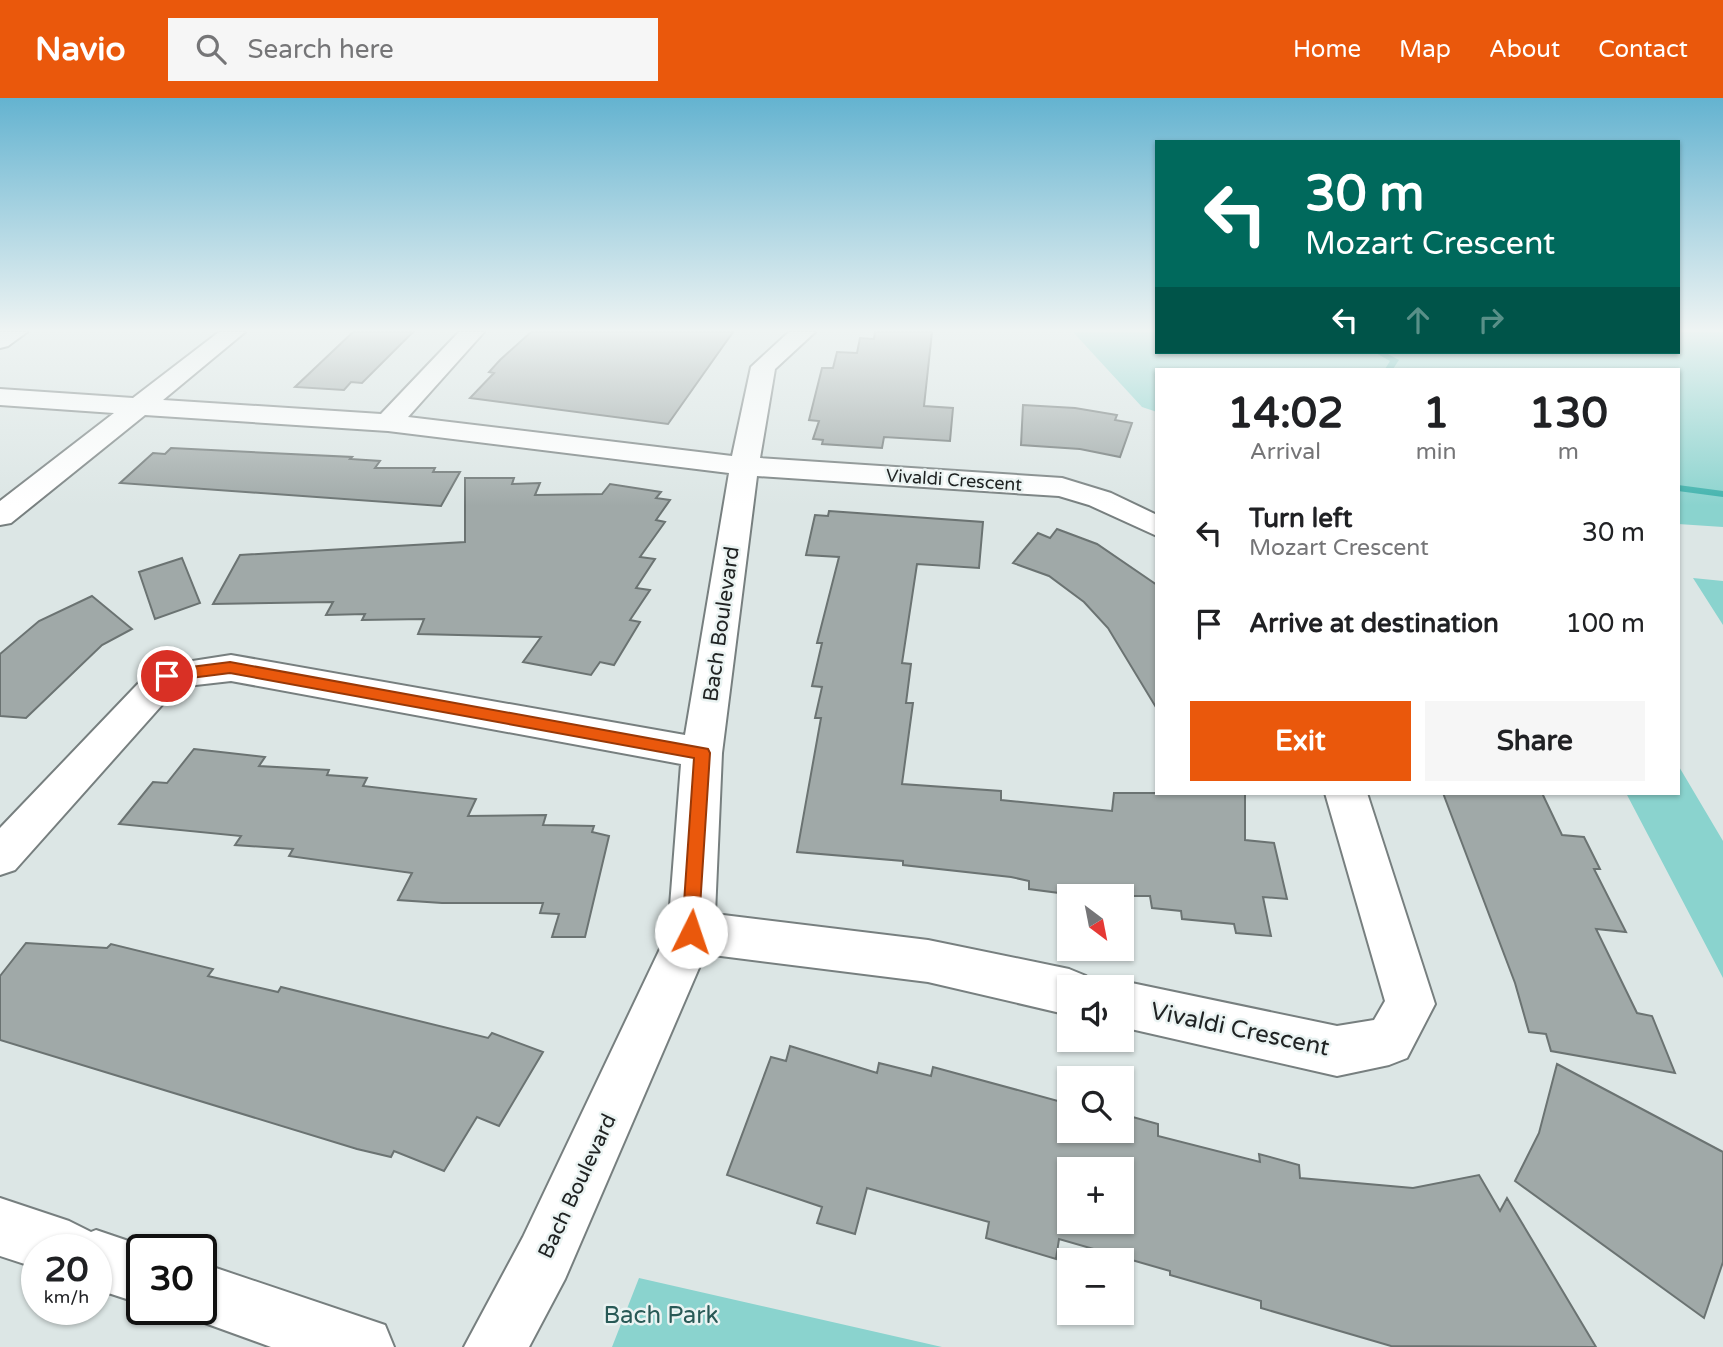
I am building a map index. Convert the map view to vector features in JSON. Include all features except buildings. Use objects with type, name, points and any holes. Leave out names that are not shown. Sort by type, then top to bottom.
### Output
[{"type":"street","points":[[0,516],[156,390]]},
{"type":"street","points":[[388,423],[418,390]]},
{"type":"street","name":"Bach Boulevard","points":[[495,1347],[544,1258],[691,932],[702,753],[744,466],[759,390]]},
{"type":"street","points":[[0,397],[388,423],[744,466]]},
{"type":"street","name":"Vivaldi Crescent","points":[[744,466],[1062,487],[1100,499],[1155,526]]},
{"type":"street","points":[[0,857],[167,676],[191,671],[230,668],[702,753]]},
{"type":"street","name":"Vivaldi Crescent","points":[[1134,1007],[1337,1051],[1389,1041],[1410,1004],[1347,795]]},
{"type":"street","points":[[691,932],[928,961],[1057,989]]},
{"type":"street","points":[[0,1227],[21,1234]]},
{"type":"street","points":[[217,1298],[363,1347]]},
{"type":"green space","points":[[1127,390],[1155,390],[1155,411],[1142,407]]},
{"type":"green space","points":[[1680,390],[1723,390],[1723,527],[1680,524]]},
{"type":"green space","points":[[1693,578],[1723,581],[1723,625]]},
{"type":"green space","points":[[1680,768],[1723,841],[1723,978],[1627,795],[1680,795]]},
{"type":"green space","name":"Bach Park","points":[[639,1278],[942,1347],[612,1347]]},
{"type":"waterway","points":[[1680,488],[1723,494]]},
{"type":"route","points":[[167,676],[230,668],[702,753],[691,932]]}]
